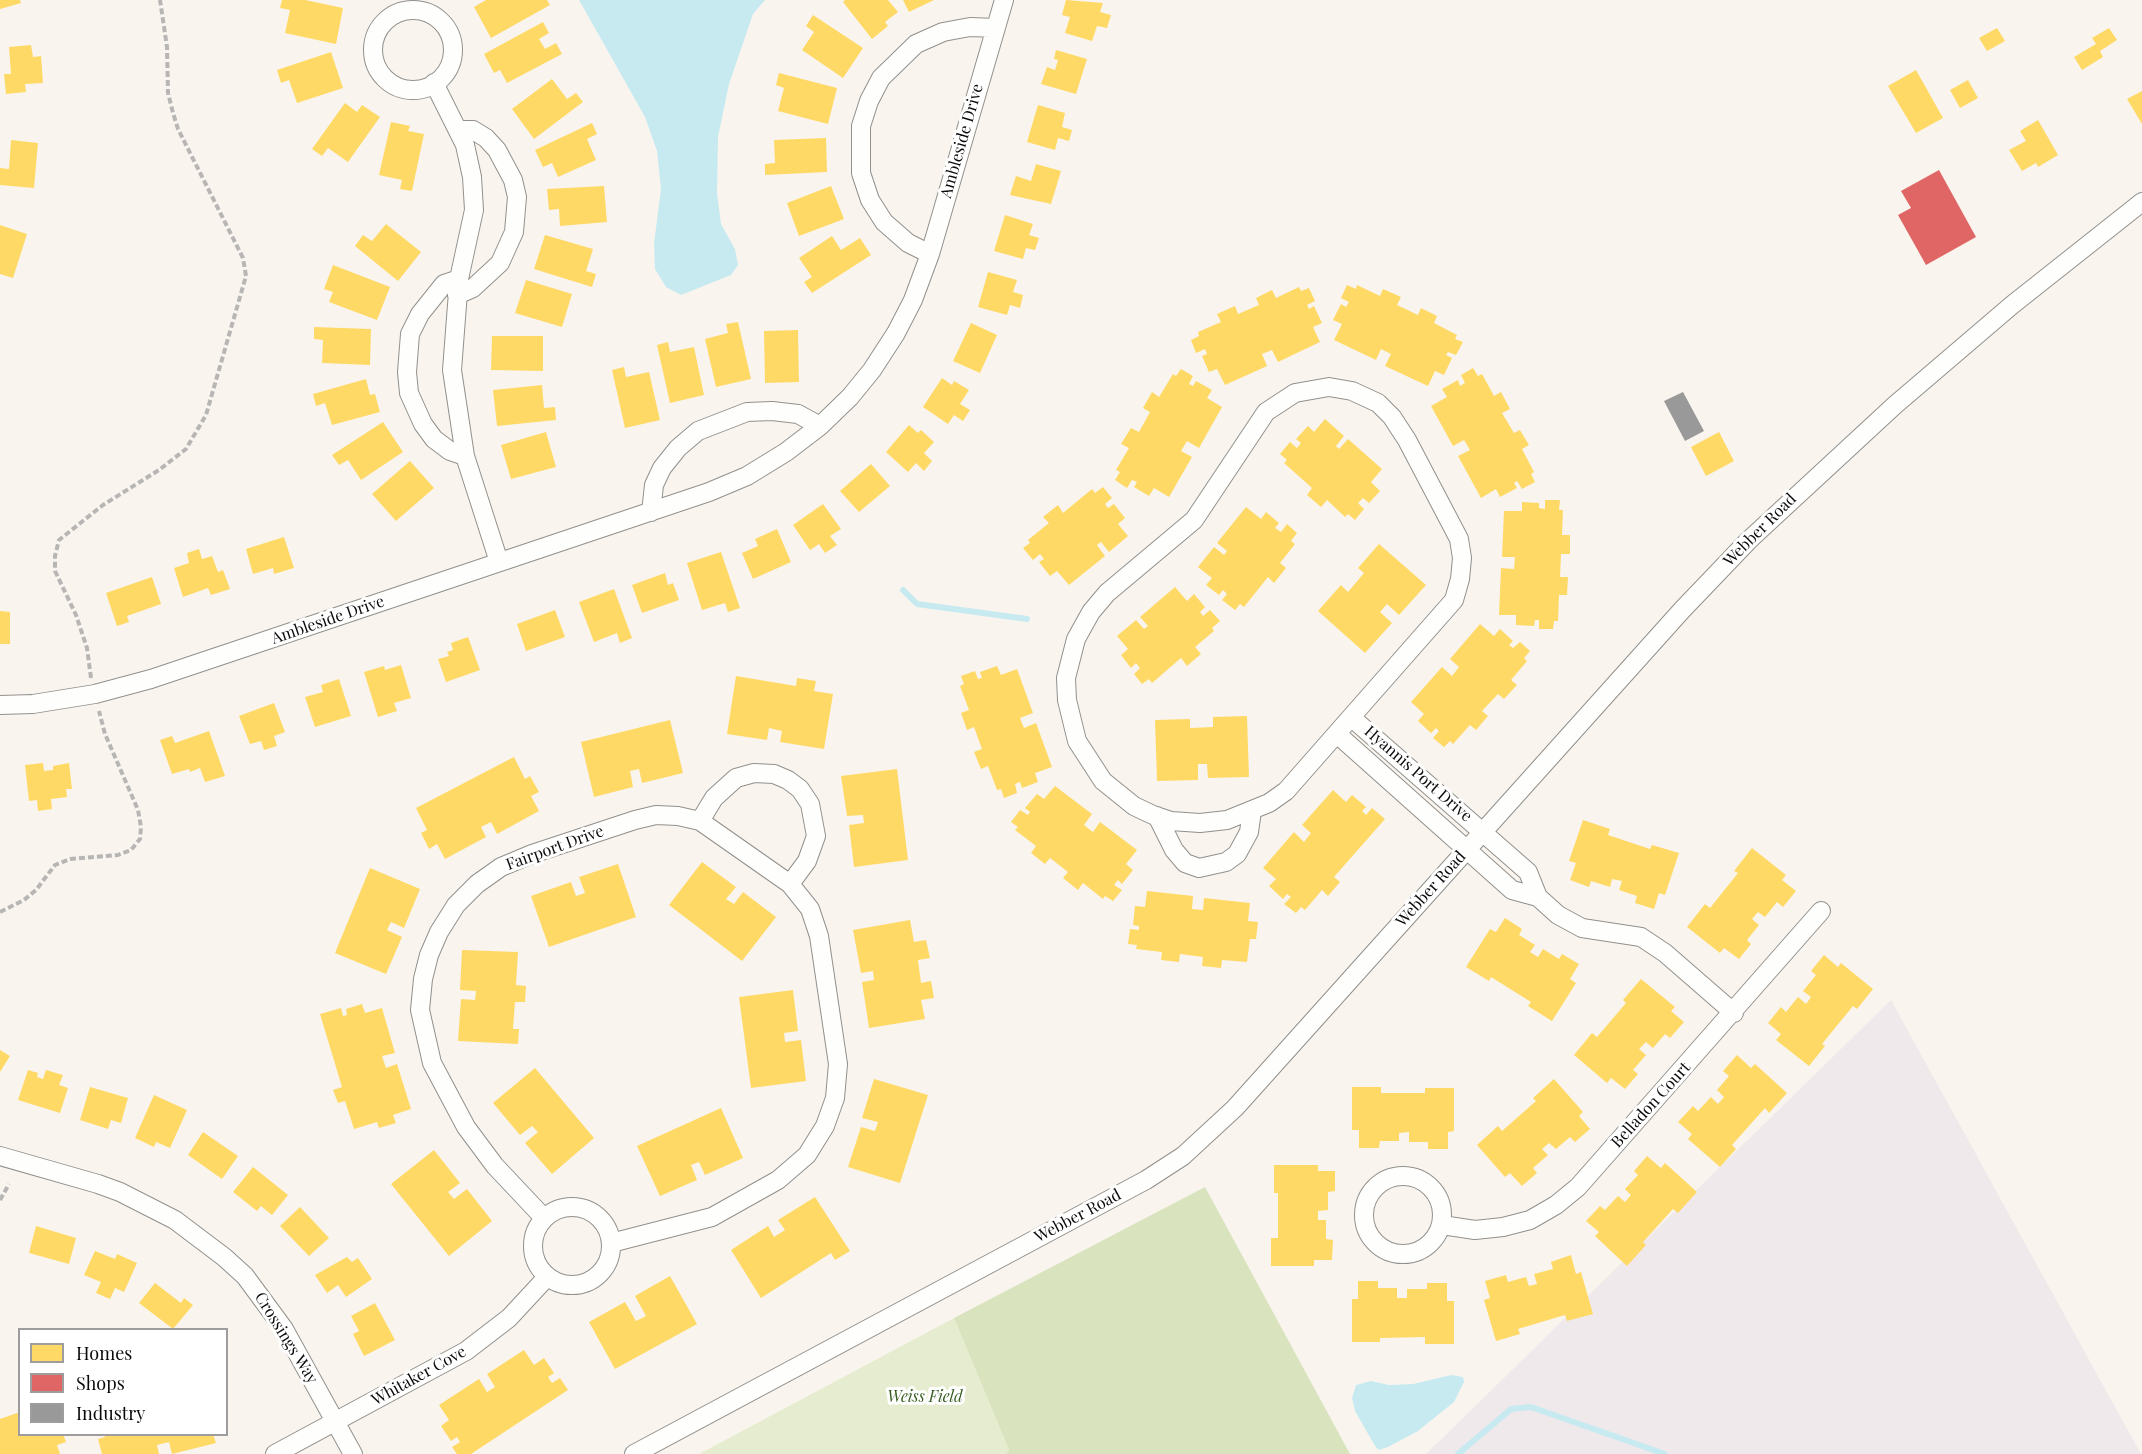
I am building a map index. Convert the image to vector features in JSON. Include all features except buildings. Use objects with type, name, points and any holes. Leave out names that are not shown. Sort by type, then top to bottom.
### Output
[{"type":"street","name":"Ambleside Drive","points":[[0,705],[33,704],[95,694],[151,679],[651,512],[747,476],[786,452],[820,426],[850,397],[896,333],[913,300],[930,254],[1004,0]]},
{"type":"street","points":[[414,10],[424,11],[434,16],[448,31],[451,40],[451,60],[441,77],[434,83],[424,88],[403,88],[385,78],[378,70],[373,50],[374,39],[378,30],[393,15],[414,10]]},
{"type":"street","points":[[930,254],[900,236],[884,222],[870,200],[861,173],[861,126],[869,101],[881,78],[916,44],[943,32],[970,27],[996,28]]},
{"type":"street","points":[[434,83],[459,130],[472,177],[474,210],[458,287],[452,370],[465,456],[499,562]]},
{"type":"street","points":[[459,130],[473,130],[486,138],[497,150],[513,180],[517,197],[514,232],[500,263],[473,288],[444,284],[420,314],[410,334],[407,372],[412,400],[429,432],[450,451],[465,456]]},
{"type":"street","name":"Webber Road","points":[[634,1454],[1146,1180],[1183,1156],[1235,1108],[1682,610],[1818,474],[2012,305],[2142,202]]},
{"type":"street","points":[[1329,387],[1352,391],[1378,403],[1392,417],[1451,520],[1459,539],[1462,558],[1460,579],[1454,600],[1337,734],[1286,790],[1252,811],[1227,820],[1200,823],[1171,821],[1134,806],[1103,781],[1077,741],[1067,700],[1066,678],[1076,639],[1091,612],[1107,593],[1194,520],[1266,412],[1295,393],[1312,388],[1329,387]]},
{"type":"street","points":[[651,512],[654,485],[662,468],[678,448],[698,431],[747,412],[772,411],[798,414],[820,426]]},
{"type":"street","name":"Hyannis Port Drive","points":[[1352,718],[1484,831],[1528,872],[1538,897]]},
{"type":"street","name":"Hyannis Port Drive","points":[[1337,734],[1465,851],[1512,890],[1538,897]]},
{"type":"street","points":[[700,821],[714,798],[736,778],[754,773],[774,774],[788,780],[800,789],[810,804],[816,836],[807,861],[790,884]]},
{"type":"street","points":[[1157,816],[1174,850],[1185,862],[1199,868],[1226,862],[1237,854],[1249,832],[1252,811]]},
{"type":"street","name":"Fairport Drive","points":[[544,1218],[495,1166],[466,1127],[432,1063],[420,1010],[423,979],[429,955],[439,932],[456,905],[477,884],[501,867],[532,854],[656,815],[678,816],[700,821],[718,830],[790,884],[810,909],[819,936],[838,1064],[835,1098],[825,1126],[807,1155],[778,1180],[748,1199],[712,1217],[611,1243]]},
{"type":"street","points":[[1538,897],[1558,915],[1582,928],[1641,937],[1665,953],[1734,1013]]},
{"type":"street","name":"Belladon Court","points":[[1442,1225],[1475,1230],[1503,1227],[1530,1220],[1556,1206],[1578,1187],[1734,1013],[1821,911]]},
{"type":"street","name":"Crossings Way","points":[[0,1156],[98,1184],[148,1205],[201,1238],[245,1276],[266,1302],[353,1454]]},
{"type":"street","points":[[1397,1176],[1412,1177],[1426,1183],[1437,1195],[1442,1209],[1442,1225],[1435,1239],[1423,1250],[1408,1255],[1393,1254],[1379,1247],[1368,1236],[1363,1221],[1364,1206],[1371,1192],[1382,1181],[1397,1176]]},
{"type":"street","points":[[567,1207],[586,1210],[601,1220],[608,1231],[611,1243],[606,1266],[590,1281],[568,1286],[547,1277],[534,1260],[532,1248],[533,1237],[544,1218],[554,1210],[567,1207]]},
{"type":"street","name":"Whitaker Cove","points":[[276,1454],[466,1351],[509,1318],[547,1277]]},
{"type":"path","points":[[0,912],[30,895],[55,865],[70,859],[118,855],[131,850],[140,838],[138,810],[105,734],[87,648],[76,615],[56,571],[55,556],[59,540],[103,505],[159,470],[186,449],[206,415],[246,276],[243,258],[178,129],[173,113],[168,93],[167,46],[160,0]]},
{"type":"path","points":[[0,1200],[9,1184]]},
{"type":"shaded area","points":[[1891,1000],[2141,1454],[1426,1454]]},
{"type":"green space","points":[[1205,1187],[1350,1454],[1006,1454],[1009,1450],[954,1318]]},
{"type":"green space","name":"Weiss Field","points":[[954,1318],[1009,1450],[1006,1454],[699,1454]]},
{"type":"water","points":[[579,0],[765,0],[753,14],[729,84],[718,137],[717,193],[721,224],[735,249],[738,265],[731,275],[681,295],[666,287],[655,269],[654,244],[661,189],[657,151],[645,117]]},
{"type":"water","points":[[1451,1375],[1463,1377],[1464,1382],[1454,1402],[1418,1431],[1388,1447],[1379,1450],[1375,1446],[1355,1411],[1352,1398],[1356,1385],[1371,1381],[1389,1385],[1413,1384]]},
{"type":"waterway","points":[[903,590],[917,604],[1027,619]]},
{"type":"waterway","points":[[1458,1454],[1511,1409],[1531,1407],[1665,1454]]}]
